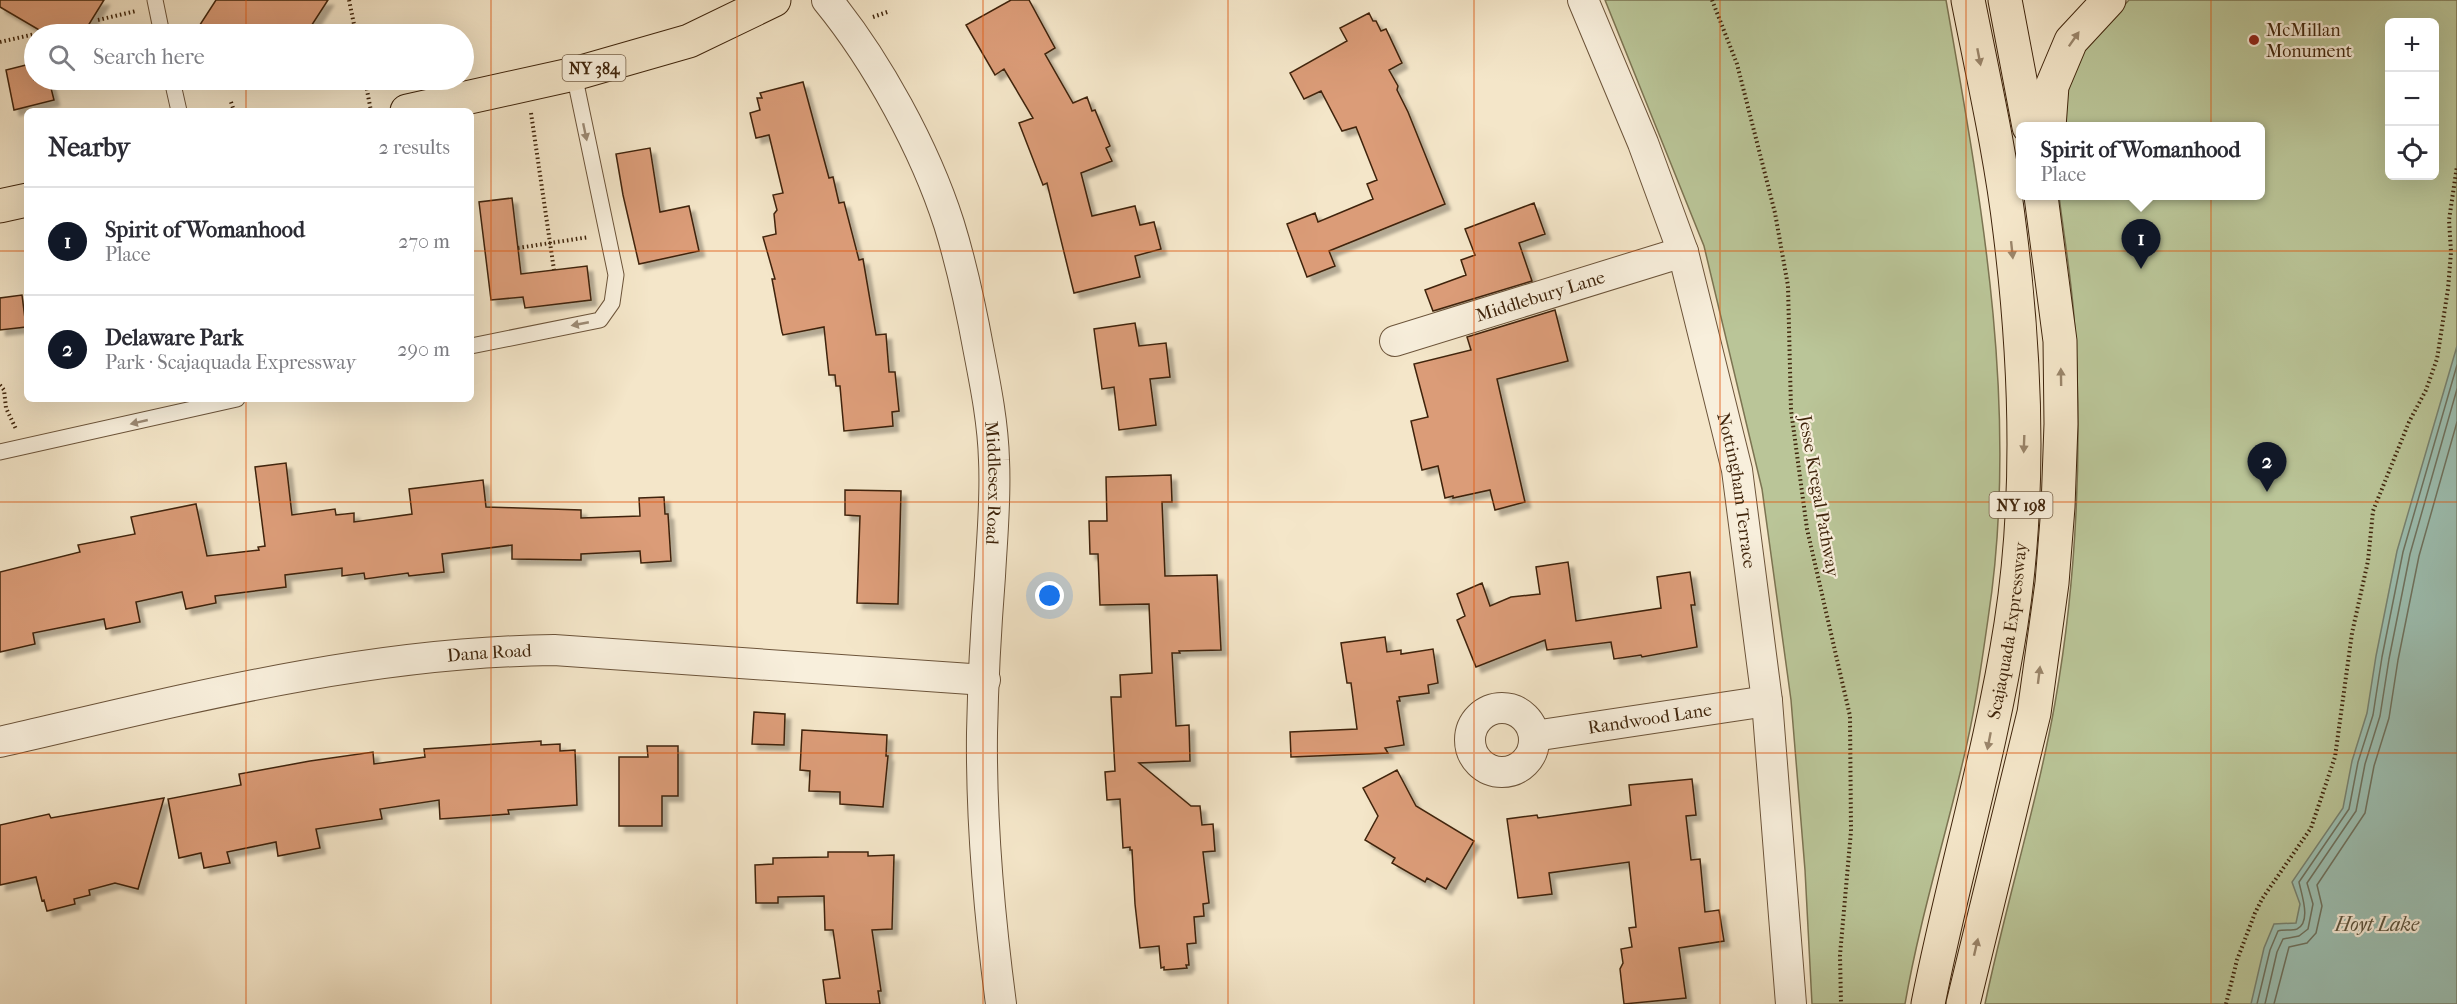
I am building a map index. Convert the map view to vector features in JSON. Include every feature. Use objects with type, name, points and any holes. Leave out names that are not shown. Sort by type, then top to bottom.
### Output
[{"type":"main road","name":"NY 384","points":[[421,108],[574,74],[689,41],[774,0]]},
{"type":"main road","name":"Scajaquada Expressway","points":[[1928,1004],[1946,917],[1984,768],[2011,624],[2018,569],[2025,439],[2021,343],[2010,229],[1968,0]]},
{"type":"main road","points":[[2005,0],[2028,122]]},
{"type":"main road","points":[[2049,122],[2052,86],[2072,41],[2109,0]]},
{"type":"main road","name":"Scajaquada Expressway","points":[[1964,1004],[2034,713],[2052,583],[2060,471],[2060,341],[2043,200]]},
{"type":"main road","points":[[0,206],[24,201]]},
{"type":"street","name":"Middlesex Road","points":[[827,0],[849,28],[900,111],[932,178],[949,223],[968,292],[988,401],[994,460],[995,519],[989,578],[982,812],[987,895],[1001,1004]]},
{"type":"street","name":"Nottingham Terrace","points":[[1583,0],[1643,143],[1683,252],[1737,470],[1767,701],[1791,1004]]},
{"type":"street","name":"Middlebury Lane","points":[[1395,340],[1683,252]]},
{"type":"street","name":"Dana Road","points":[[0,742],[199,696],[334,670],[432,656],[492,651],[554,650],[985,680]]},
{"type":"street","name":"Randwood Lane","points":[[1534,736],[1767,701]]},
{"type":"lane","points":[[155,0],[160,24]]},
{"type":"lane","points":[[474,345],[600,320],[612,303],[616,275],[574,74]]},
{"type":"lane","points":[[174,90],[178,108]]},
{"type":"lane","points":[[0,453],[224,402]]},
{"type":"path","points":[[349,0],[354,24]]},
{"type":"path","name":"Jesse Kregal Pathway","points":[[1712,0],[1737,64],[1775,213],[1788,286],[1791,410],[1807,529],[1850,716],[1851,831],[1840,955],[1841,1004]]},
{"type":"path","points":[[873,17],[890,11]]},
{"type":"path","points":[[98,20],[126,13]]},
{"type":"path","points":[[0,42],[24,37]]},
{"type":"path","points":[[367,90],[370,108]]},
{"type":"path","points":[[231,102],[233,108]]},
{"type":"path","points":[[532,123],[554,270]]},
{"type":"path","points":[[2226,1004],[2237,960],[2255,913],[2311,828],[2335,757],[2352,633],[2368,561],[2373,511],[2409,422],[2426,390],[2437,359],[2448,289],[2451,252],[2449,220],[2457,166]]},
{"type":"path","points":[[518,248],[598,236]]},
{"type":"path","points":[[0,385],[4,390],[6,408],[17,431]]},
{"type":"green space","points":[[1605,0],[1946,0],[1984,231],[1992,308],[1998,386],[2000,464],[1997,541],[1988,619],[1970,729],[1924,914],[1905,1004],[1812,1004],[1805,870],[1791,700],[1762,489],[1704,246]]},
{"type":"green space","points":[[2129,0],[2457,0],[2457,1004],[1985,1004],[2048,741],[2069,608],[2078,461],[2077,364],[2073,302],[2060,200],[2265,200],[2265,122],[2058,122],[2077,55]]},
{"type":"water","name":"Hoyt Lake","points":[[2457,346],[2457,1004],[2251,1004],[2264,948],[2274,924],[2296,923],[2300,904],[2292,882],[2343,808],[2352,761],[2367,713],[2397,551]]},
{"type":"building","points":[[0,0],[104,0],[89,24],[29,24],[0,7]]},
{"type":"building","points":[[216,0],[328,0],[312,24],[200,24]]},
{"type":"building","points":[[1011,0],[1029,0],[1055,48],[1045,54],[1073,103],[1087,97],[1110,146],[1106,148],[1112,161],[1081,173],[1092,216],[1135,206],[1140,225],[1154,222],[1161,249],[1135,256],[1140,277],[1074,293],[1047,183],[1043,185],[1019,123],[1033,118],[1004,69],[995,75],[966,25]]},
{"type":"building","points":[[1369,13],[1381,31],[1386,29],[1402,63],[1389,70],[1398,86],[1397,90],[1445,204],[1329,251],[1335,266],[1307,277],[1287,224],[1315,213],[1318,222],[1373,199],[1367,184],[1377,180],[1356,127],[1342,131],[1321,91],[1304,99],[1290,73],[1347,41],[1340,28]]},
{"type":"building","points":[[24,66],[24,90],[52,90],[54,100],[14,110],[6,70]]},
{"type":"building","points":[[803,82],[829,178],[833,177],[839,203],[844,202],[859,260],[863,259],[876,335],[886,334],[889,372],[895,372],[899,411],[892,412],[893,426],[844,431],[840,386],[836,386],[835,375],[829,375],[824,327],[783,335],[782,332],[772,279],[775,279],[763,237],[776,234],[774,214],[777,210],[773,195],[783,193],[769,135],[756,138],[750,113],[760,110],[757,98],[762,98],[760,93]]},
{"type":"building","points":[[650,148],[660,212],[689,206],[699,251],[639,264],[616,154]]},
{"type":"building","points":[[512,198],[521,274],[587,266],[591,300],[525,308],[523,297],[491,300],[479,202]]},
{"type":"building","points":[[1534,203],[1545,234],[1519,243],[1532,281],[1433,311],[1425,290],[1466,275],[1461,260],[1475,255],[1465,229]]},
{"type":"building","points":[[22,295],[24,327],[0,330],[0,298]]},
{"type":"building","points":[[1555,310],[1568,361],[1497,379],[1525,502],[1495,510],[1490,490],[1445,498],[1438,466],[1422,470],[1411,421],[1428,417],[1414,364],[1471,350],[1467,337]]},
{"type":"building","points":[[1135,323],[1139,346],[1166,343],[1170,377],[1150,379],[1156,425],[1119,430],[1114,387],[1102,389],[1094,329]]},
{"type":"building","points":[[286,463],[292,515],[335,509],[336,515],[354,513],[354,522],[412,514],[409,489],[483,480],[486,507],[581,510],[581,518],[640,516],[639,498],[664,497],[665,514],[668,514],[671,561],[641,563],[640,551],[581,554],[581,560],[512,559],[512,545],[442,554],[444,572],[409,576],[408,573],[365,579],[364,573],[342,576],[342,568],[285,575],[286,587],[215,596],[216,603],[186,609],[182,592],[136,602],[140,622],[106,629],[104,619],[33,633],[35,644],[0,652],[0,572],[80,552],[78,545],[135,534],[131,517],[196,504],[207,556],[259,550],[258,547],[265,546],[255,467]]},
{"type":"building","points":[[1171,475],[1172,502],[1162,502],[1165,576],[1217,575],[1221,650],[1172,653],[1176,726],[1189,725],[1190,761],[1139,763],[1191,806],[1200,806],[1202,825],[1213,824],[1215,851],[1203,852],[1209,903],[1203,904],[1204,916],[1194,917],[1196,943],[1187,944],[1189,965],[1186,965],[1187,968],[1164,970],[1164,967],[1161,968],[1159,946],[1140,948],[1132,850],[1130,847],[1123,848],[1120,799],[1107,800],[1105,772],[1115,771],[1111,697],[1121,697],[1120,675],[1152,673],[1149,604],[1100,605],[1098,554],[1090,554],[1089,521],[1107,521],[1106,477]]},
{"type":"building","points":[[845,490],[901,491],[898,604],[857,603],[860,516],[845,515]]},
{"type":"building","points":[[1568,562],[1576,621],[1661,608],[1657,577],[1690,572],[1695,605],[1691,605],[1697,647],[1642,657],[1641,655],[1614,659],[1611,642],[1547,650],[1545,640],[1476,667],[1457,620],[1465,616],[1457,594],[1482,583],[1490,606],[1511,597],[1540,594],[1536,567]]},
{"type":"building","points":[[1385,637],[1387,652],[1401,650],[1401,654],[1433,649],[1438,683],[1428,685],[1429,693],[1399,697],[1400,701],[1397,701],[1404,745],[1385,748],[1388,753],[1291,757],[1290,732],[1357,729],[1351,683],[1347,683],[1341,643]]},
{"type":"building","points":[[754,712],[785,714],[784,745],[752,744]]},
{"type":"building","points":[[802,730],[887,735],[886,756],[888,756],[883,807],[840,804],[840,792],[809,791],[810,771],[800,770]]},
{"type":"building","points":[[541,741],[541,745],[560,744],[560,751],[575,750],[577,805],[508,810],[509,814],[440,819],[439,800],[380,809],[382,819],[316,829],[320,848],[278,856],[276,842],[227,852],[230,863],[204,868],[201,853],[179,858],[168,799],[241,785],[239,774],[373,752],[374,764],[425,757],[424,749]]},
{"type":"building","points":[[647,746],[678,746],[678,796],[662,796],[662,826],[619,826],[619,757],[648,757]]},
{"type":"building","points":[[1397,770],[1416,806],[1474,841],[1446,889],[1427,878],[1425,882],[1392,863],[1395,858],[1365,840],[1378,816],[1363,788]]},
{"type":"building","points":[[1692,779],[1696,815],[1686,816],[1691,860],[1700,859],[1705,912],[1719,910],[1724,941],[1679,948],[1686,998],[1624,1004],[1620,969],[1623,963],[1621,949],[1632,947],[1629,928],[1636,927],[1629,862],[1549,873],[1552,894],[1518,898],[1507,819],[1537,815],[1538,818],[1631,805],[1629,785]]},
{"type":"building","points":[[164,798],[138,889],[115,883],[89,890],[90,895],[74,899],[75,904],[47,911],[36,877],[0,885],[0,825],[49,814],[51,818]]},
{"type":"building","points":[[828,852],[868,852],[868,856],[894,855],[892,929],[872,930],[881,991],[878,991],[880,1004],[826,1004],[823,980],[840,978],[833,930],[825,930],[824,896],[778,897],[778,903],[756,903],[755,865],[773,864],[773,858],[828,857]]},
{"type":"place","name":"McMillan Monument","points":[[2254,40]]},
{"type":"place","name":"Spirit of Womanhood","points":[[2141,269]]},
{"type":"place","name":"Delaware Park","points":[[2267,492]]}]
